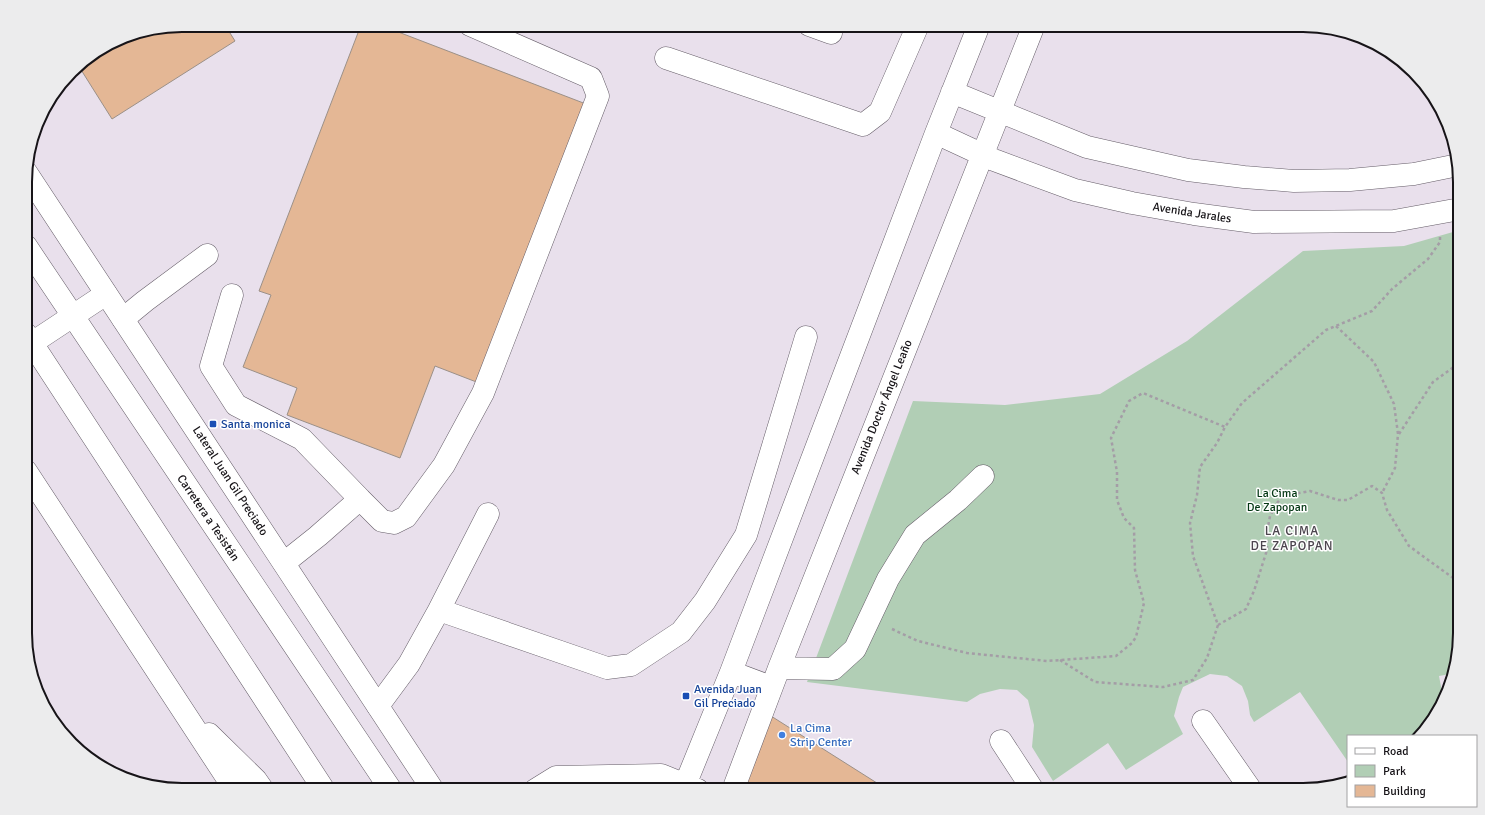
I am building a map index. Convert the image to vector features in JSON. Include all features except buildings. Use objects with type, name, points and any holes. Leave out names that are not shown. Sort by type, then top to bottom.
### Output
[{"type":"street","points":[[232,295],[211,366],[236,405],[302,439],[382,521],[394,523],[406,518],[444,465],[483,393],[598,96],[592,78],[486,32]]},
{"type":"street","points":[[666,58],[863,125],[880,112],[915,32]]},
{"type":"street","points":[[691,783],[731,672],[936,133],[976,32]]},
{"type":"street","name":"Avenida Doctor Ángel Leaño","points":[[736,783],[775,678],[1031,32]]},
{"type":"street","points":[[952,92],[1087,147],[1188,170],[1244,177],[1294,180],[1350,180],[1414,174],[1452,166]]},
{"type":"street","name":"Avenida Jarales","points":[[936,133],[982,155],[1075,190],[1132,203],[1209,216],[1254,222],[1394,221],[1453,210]]},
{"type":"street","name":"Lateral Juan Gil Preciado","points":[[32,181],[428,783]]},
{"type":"street","name":"Carretera a Tesistán","points":[[32,255],[386,783]]},
{"type":"street","points":[[123,319],[207,255]]},
{"type":"street","points":[[32,339],[72,316],[106,294]]},
{"type":"street","points":[[439,610],[606,668],[631,665],[681,632],[705,601],[746,535],[806,338]]},
{"type":"street","points":[[32,347],[319,783]]},
{"type":"street","points":[[731,672],[775,678],[833,669],[855,649],[888,579],[915,535],[958,500],[983,476]]},
{"type":"street","points":[[32,480],[229,783]]},
{"type":"street","points":[[284,563],[318,536],[360,499]]},
{"type":"street","points":[[378,706],[409,664],[439,610],[488,514]]},
{"type":"street","points":[[178,703],[258,783]]},
{"type":"street","points":[[1203,721],[1246,783]]},
{"type":"street","points":[[1001,741],[1028,783]]},
{"type":"street","points":[[561,783],[661,775],[678,783]]},
{"type":"path","points":[[1060,660],[1095,682],[1163,687],[1193,680],[1207,658],[1218,625],[1193,556],[1190,523],[1197,495],[1200,467],[1242,403],[1326,330],[1372,311],[1392,289],[1428,258],[1440,242],[1436,213]]},
{"type":"path","points":[[1336,326],[1374,362],[1394,404],[1398,434],[1395,468],[1382,493]]},
{"type":"path","points":[[1398,434],[1432,382],[1453,367]]},
{"type":"path","points":[[869,619],[918,641],[967,652],[1047,661],[1116,656],[1132,643],[1136,637],[1144,603],[1135,570],[1134,528],[1124,518],[1117,500],[1117,472],[1111,438],[1129,401],[1143,393],[1225,427]]},
{"type":"path","points":[[1218,625],[1246,609],[1254,591],[1267,550],[1267,532],[1270,516],[1277,503],[1283,496],[1310,491],[1338,500],[1348,500],[1372,486],[1382,493],[1387,510],[1409,546],[1453,579]]},
{"type":"green space","name":"La Cima De Zapopan","points":[[1453,232],[1453,643],[1447,675],[1439,676],[1442,691],[1428,716],[1413,735],[1347,735],[1347,761],[1300,692],[1254,722],[1250,715],[1248,701],[1242,686],[1227,676],[1210,674],[1183,687],[1174,716],[1183,734],[1126,770],[1108,743],[1053,781],[1032,747],[1034,725],[1028,700],[1017,690],[1000,689],[980,694],[967,702],[807,682],[913,401],[1005,405],[1100,394],[1187,341],[1303,251],[1404,246]]},
{"type":"place","name":"Santa monica","points":[[213,424]]},
{"type":"place","name":"Avenida Juan Gil Preciado","points":[[686,696]]},
{"type":"place","name":"La Cima Strip Center","points":[[782,735]]},
{"type":"district","name":"LA CIMA DE ZAPOPAN","points":[[1292,538]]}]
